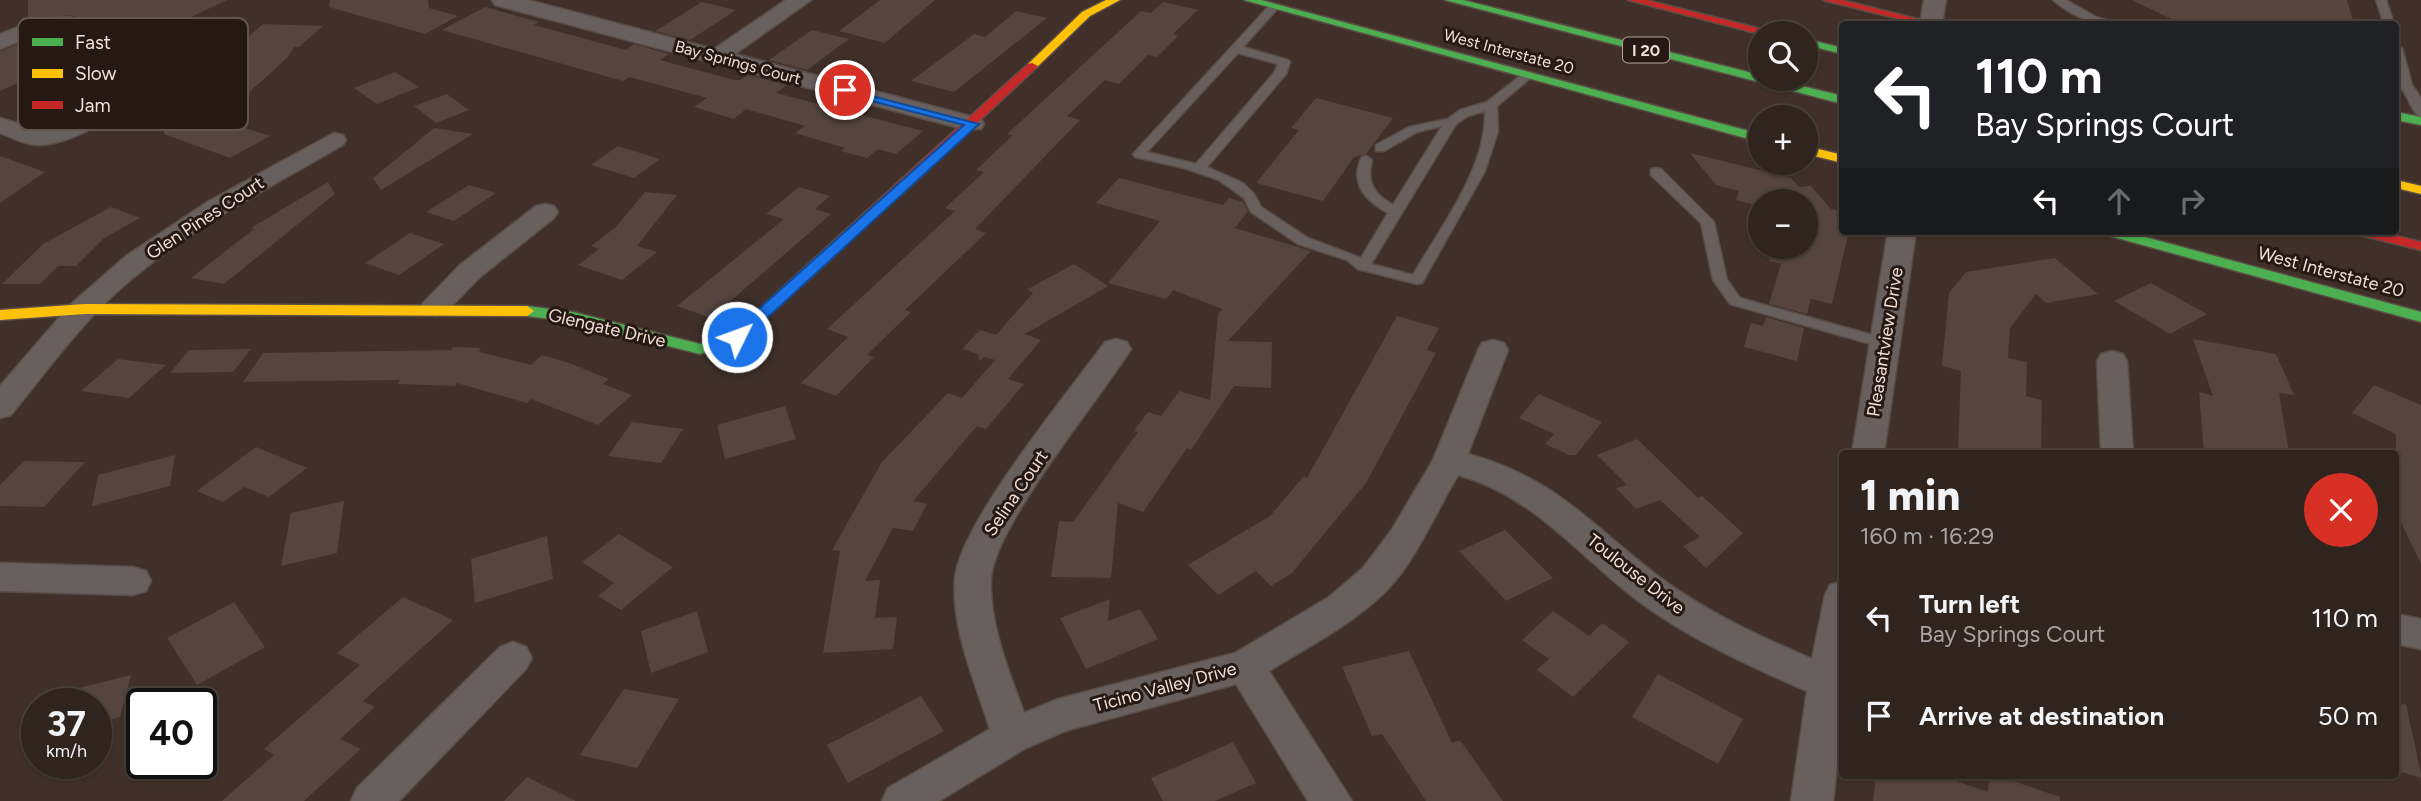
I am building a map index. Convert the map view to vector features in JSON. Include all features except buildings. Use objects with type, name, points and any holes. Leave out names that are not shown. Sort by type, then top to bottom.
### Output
[{"type":"main road","name":"Glengate Drive","points":[[0,315],[85,309],[512,309],[573,317],[700,349],[724,343],[737,337],[972,124],[1088,7],[1115,0]]},
{"type":"main road","name":"West Interstate 20","points":[[1248,0],[1748,135]]},
{"type":"main road","name":"I 20","points":[[1450,0],[1839,99]]},
{"type":"main road","points":[[1633,0],[1748,28]]},
{"type":"main road","points":[[1828,0],[1919,21]]},
{"type":"main road","points":[[1818,45],[1839,50]]},
{"type":"main road","points":[[2399,117],[2421,121]]},
{"type":"main road","points":[[1818,153],[1839,158]]},
{"type":"main road","points":[[2399,185],[2421,190]]},
{"type":"main road","name":"West Interstate 20","points":[[2123,235],[2421,317]]},
{"type":"main road","points":[[2376,235],[2421,246]]},
{"type":"street","name":"Bay Springs Court","points":[[503,0],[972,124]]},
{"type":"street","points":[[718,56],[800,0]]},
{"type":"street","points":[[1932,21],[1935,0]]},
{"type":"street","points":[[0,42],[18,34]]},
{"type":"street","points":[[0,125],[36,138],[69,130]]},
{"type":"street","name":"Glen Pines Court","points":[[0,407],[109,284],[166,240],[334,140]]},
{"type":"street","points":[[435,307],[470,271],[545,212]]},
{"type":"street","name":"Pleasantview Drive","points":[[1868,450],[1901,235]]},
{"type":"street","name":"Selina Court","points":[[1012,736],[974,606],[973,576],[984,540],[1001,512],[1116,349]]},
{"type":"street","name":"Ticino Valley Drive","points":[[903,801],[1012,736],[1058,716],[1245,666],[1342,607],[1377,578],[1403,540],[1449,461],[1493,350]]},
{"type":"street","points":[[2112,361],[2117,450]]},
{"type":"street","name":"Toulouse Drive","points":[[1449,461],[1489,472],[1519,485],[1561,513],[1668,603],[1748,648],[1827,682]]},
{"type":"street","points":[[0,577],[133,581]]},
{"type":"street","points":[[1812,801],[1827,682],[1839,617]]},
{"type":"street","points":[[2399,630],[2421,634]]},
{"type":"street","points":[[372,801],[513,658]]},
{"type":"street","points":[[1245,666],[1332,801]]},
{"type":"lane","points":[[2058,0],[2100,21]]},
{"type":"lane","points":[[2381,0],[2388,21]]},
{"type":"lane","points":[[1274,7],[1139,154],[1229,179],[1254,202],[1256,209],[1303,241],[1352,257],[1363,266],[1417,280],[1487,153],[1492,131],[1491,105]]},
{"type":"lane","points":[[1198,170],[1280,74],[1284,62],[1236,49]]},
{"type":"lane","points":[[1363,266],[1451,122],[1464,113],[1491,105],[1528,75]]},
{"type":"lane","points":[[2401,82],[2421,113]]},
{"type":"lane","points":[[1380,148],[1402,131],[1424,124],[1451,122]]},
{"type":"lane","points":[[1366,160],[1362,172],[1364,187],[1370,197],[1396,212]]},
{"type":"lane","points":[[1656,172],[1707,222],[1720,280],[1735,301],[1885,343]]},
{"type":"traffic: fast","points":[[1249,0],[1748,135]]},
{"type":"traffic: fast","points":[[1450,0],[1839,99]]},
{"type":"traffic: fast","points":[[1818,45],[1839,50]]},
{"type":"traffic: fast","points":[[2399,117],[2421,121]]},
{"type":"traffic: fast","points":[[2123,235],[2421,317]]},
{"type":"traffic: fast","points":[[527,311],[573,317],[700,349],[737,337],[842,241]]},
{"type":"traffic: slow","points":[[1032,66],[1086,14],[1115,0]]},
{"type":"traffic: slow","points":[[1818,153],[1839,158]]},
{"type":"traffic: slow","points":[[2399,185],[2421,190]]},
{"type":"traffic: slow","points":[[0,315],[85,309],[527,311]]},
{"type":"traffic: jam","points":[[1633,0],[1748,28]]},
{"type":"traffic: jam","points":[[1828,0],[1919,21]]},
{"type":"traffic: jam","points":[[842,241],[1032,66]]},
{"type":"traffic: jam","points":[[2376,235],[2421,246]]},
{"type":"route","points":[[737,337],[972,124],[845,90]]}]
